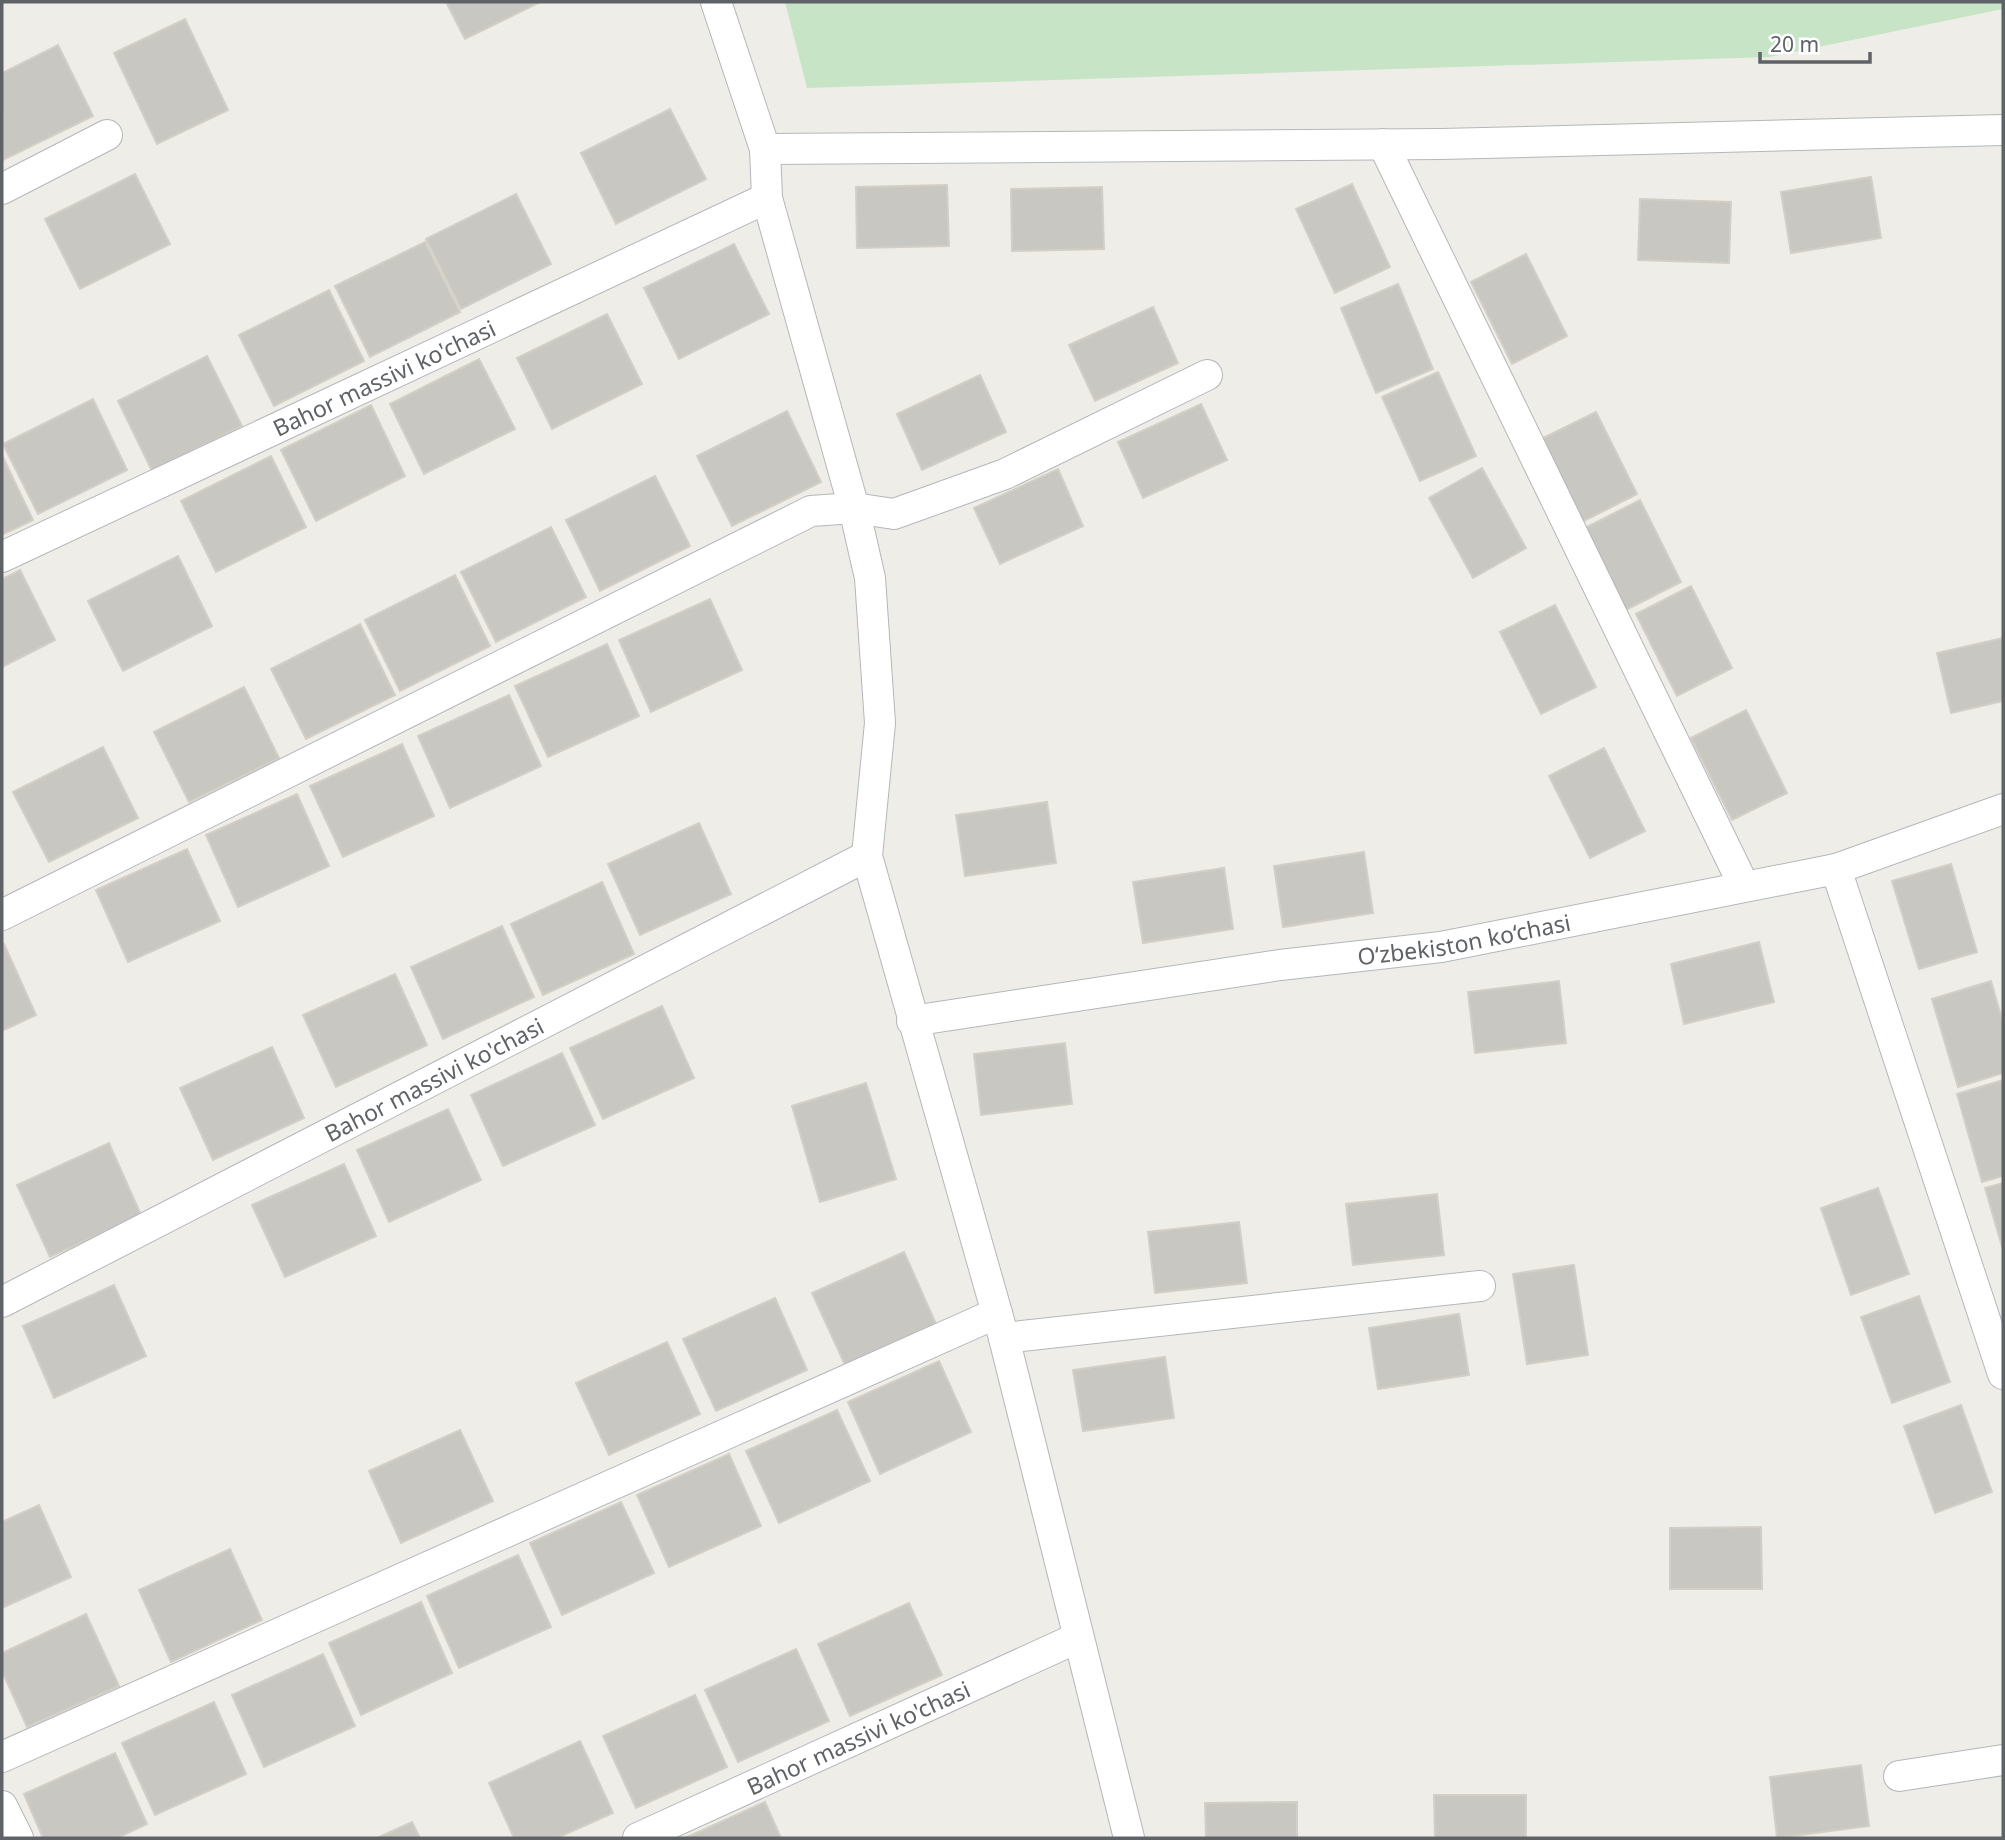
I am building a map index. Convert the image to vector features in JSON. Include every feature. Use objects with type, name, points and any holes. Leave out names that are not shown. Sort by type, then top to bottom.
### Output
[{"type":"street","points":[[716,2],[765,149],[767,198],[854,508],[870,579],[880,723],[867,856],[1001,1326],[1129,1838]]},
{"type":"street","points":[[765,149],[1383,144],[2003,130]]},
{"type":"street","points":[[2,189],[107,135]]},
{"type":"street","points":[[1383,144],[1744,886]]},
{"type":"street","name":"Bahor massivi ko'chasi","points":[[2,557],[767,198]]},
{"type":"street","points":[[2,915],[811,511],[854,508],[894,514],[1005,474],[1208,376]]},
{"type":"street","name":"O‘zbekiston ko‘chasi","points":[[912,1021],[1280,965],[1441,947],[1836,869],[2003,809]]},
{"type":"street","name":"Bahor massivi ko'chasi","points":[[2,1302],[867,856]]},
{"type":"street","points":[[1836,869],[2003,1374]]},
{"type":"street","points":[[2,1757],[1001,1326],[1480,1286]]},
{"type":"street","name":"Bahor massivi ko'chasi","points":[[638,1838],[1077,1637]]},
{"type":"street","points":[[1899,1776],[2003,1760]]},
{"type":"street","points":[[2,1806],[18,1838]]},
{"type":"green space","points":[[785,2],[2003,2],[2003,9],[1769,57],[807,88]]},
{"type":"building","points":[[446,2],[540,2],[465,39]]},
{"type":"building","points":[[185,19],[228,110],[157,144],[114,53]]},
{"type":"building","points":[[58,45],[93,116],[3,160],[2,73]]},
{"type":"building","points":[[670,109],[706,179],[616,224],[581,153]]},
{"type":"building","points":[[135,174],[170,244],[80,289],[45,219]]},
{"type":"building","points":[[1871,177],[1881,238],[1791,253],[1781,192]]},
{"type":"building","points":[[1352,184],[1390,267],[1335,293],[1296,209]]},
{"type":"building","points":[[947,185],[949,246],[857,248],[856,187]]},
{"type":"building","points":[[1102,187],[1104,249],[1012,251],[1011,189]]},
{"type":"building","points":[[516,194],[551,264],[461,309],[426,239]]},
{"type":"building","points":[[1640,199],[1731,202],[1729,263],[1638,260]]},
{"type":"building","points":[[425,242],[460,312],[370,357],[335,286]]},
{"type":"building","points":[[734,244],[769,314],[679,359],[644,288]]},
{"type":"building","points":[[1526,254],[1567,336],[1512,364],[1471,282]]},
{"type":"building","points":[[1398,284],[1433,369],[1376,393],[1341,308]]},
{"type":"building","points":[[329,290],[364,361],[274,406],[239,335]]},
{"type":"building","points":[[1153,307],[1178,363],[1095,401],[1069,345]]},
{"type":"building","points":[[607,314],[642,384],[552,429],[517,358]]},
{"type":"building","points":[[207,356],[242,426],[152,471],[118,401]]},
{"type":"building","points":[[479,359],[515,429],[424,474],[390,404]]},
{"type":"building","points":[[1438,372],[1476,456],[1420,481],[1382,397]]},
{"type":"building","points":[[980,375],[1006,432],[922,470],[897,414]]},
{"type":"building","points":[[93,399],[127,470],[38,514],[3,444]]},
{"type":"building","points":[[1201,404],[1227,460],[1143,498],[1118,442]]},
{"type":"building","points":[[371,405],[405,476],[316,521],[281,450]]},
{"type":"building","points":[[787,411],[821,482],[732,526],[697,456]]},
{"type":"building","points":[[1596,412],[1637,494],[1582,522],[1541,439]]},
{"type":"building","points":[[2,455],[33,520],[2,535]]},
{"type":"building","points":[[271,456],[306,527],[216,572],[181,501]]},
{"type":"building","points":[[1482,468],[1526,548],[1473,578],[1429,498]]},
{"type":"building","points":[[1058,469],[1083,526],[1000,564],[974,508]]},
{"type":"building","points":[[655,476],[690,546],[600,591],[566,520]]},
{"type":"building","points":[[1640,500],[1681,582],[1626,610],[1585,528]]},
{"type":"building","points":[[551,527],[586,597],[496,642],[461,572]]},
{"type":"building","points":[[178,556],[212,626],[123,671],[88,601]]},
{"type":"building","points":[[20,570],[55,640],[2,667],[2,579]]},
{"type":"building","points":[[455,575],[490,646],[400,691],[365,620]]},
{"type":"building","points":[[1691,586],[1732,668],[1677,696],[1636,614]]},
{"type":"building","points":[[710,599],[742,670],[651,712],[619,640]]},
{"type":"building","points":[[1555,605],[1596,687],[1541,714],[1500,632]]},
{"type":"building","points":[[360,624],[395,695],[306,739],[271,669]]},
{"type":"building","points":[[2003,638],[2003,701],[1951,713],[1937,653]]},
{"type":"building","points":[[607,644],[639,716],[548,757],[515,686]]},
{"type":"building","points":[[244,687],[279,758],[189,802],[154,732]]},
{"type":"building","points":[[509,695],[541,766],[450,808],[418,736]]},
{"type":"building","points":[[1746,710],[1787,793],[1732,820],[1691,738]]},
{"type":"building","points":[[402,744],[434,816],[343,857],[310,786]]},
{"type":"building","points":[[103,747],[138,818],[49,862],[13,792]]},
{"type":"building","points":[[1604,748],[1645,831],[1590,858],[1549,776]]},
{"type":"building","points":[[297,794],[329,866],[238,907],[206,835]]},
{"type":"building","points":[[1047,802],[1056,863],[965,876],[956,815]]},
{"type":"building","points":[[699,823],[731,894],[640,935],[608,864]]},
{"type":"building","points":[[187,849],[220,921],[128,962],[96,890]]},
{"type":"building","points":[[1364,852],[1373,913],[1283,927],[1274,866]]},
{"type":"building","points":[[1951,864],[1977,952],[1919,969],[1892,881]]},
{"type":"building","points":[[1224,868],[1233,929],[1143,943],[1133,882]]},
{"type":"building","points":[[602,882],[634,954],[543,995],[511,924]]},
{"type":"building","points":[[502,926],[534,997],[443,1039],[411,967]]},
{"type":"building","points":[[1759,942],[1774,1002],[1684,1024],[1671,964]]},
{"type":"building","points":[[4,944],[36,1015],[2,1031],[2,945]]},
{"type":"building","points":[[395,974],[427,1045],[336,1087],[303,1015]]},
{"type":"building","points":[[1559,981],[1566,1043],[1475,1053],[1468,992]]},
{"type":"building","points":[[1991,981],[2003,1023],[2003,1073],[1958,1087],[1932,999]]},
{"type":"building","points":[[662,1006],[694,1078],[603,1119],[570,1048]]},
{"type":"building","points":[[1065,1043],[1072,1104],[981,1115],[974,1054]]},
{"type":"building","points":[[272,1047],[304,1118],[213,1160],[180,1088]]},
{"type":"building","points":[[562,1053],[595,1125],[503,1166],[471,1095]]},
{"type":"building","points":[[2003,1080],[2003,1176],[1982,1182],[1957,1094]]},
{"type":"building","points":[[866,1083],[896,1179],[820,1202],[792,1106]]},
{"type":"building","points":[[448,1109],[481,1180],[389,1222],[357,1150]]},
{"type":"building","points":[[109,1143],[141,1215],[50,1257],[17,1185]]},
{"type":"building","points":[[344,1164],[376,1236],[285,1277],[252,1205]]},
{"type":"building","points":[[2003,1183],[2003,1250],[1985,1188]]},
{"type":"building","points":[[1878,1188],[1909,1274],[1851,1295],[1821,1208]]},
{"type":"building","points":[[1437,1194],[1444,1255],[1353,1265],[1346,1204]]},
{"type":"building","points":[[1239,1222],[1247,1283],[1155,1293],[1148,1232]]},
{"type":"building","points":[[904,1252],[936,1324],[845,1365],[812,1293]]},
{"type":"building","points":[[1574,1265],[1588,1355],[1527,1364],[1513,1274]]},
{"type":"building","points":[[114,1285],[146,1356],[54,1398],[23,1326]]},
{"type":"building","points":[[1919,1296],[1950,1382],[1892,1403],[1861,1317]]},
{"type":"building","points":[[775,1298],[807,1370],[716,1411],[683,1339]]},
{"type":"building","points":[[1459,1314],[1469,1375],[1378,1389],[1369,1328]]},
{"type":"building","points":[[667,1342],[700,1414],[609,1455],[576,1383]]},
{"type":"building","points":[[1165,1357],[1174,1418],[1083,1431],[1073,1370]]},
{"type":"building","points":[[939,1361],[971,1432],[880,1474],[848,1402]]},
{"type":"building","points":[[1961,1405],[1992,1492],[1935,1513],[1904,1426]]},
{"type":"building","points":[[837,1410],[870,1481],[779,1523],[746,1451]]},
{"type":"building","points":[[460,1430],[493,1501],[401,1543],[369,1471]]},
{"type":"building","points":[[729,1454],[761,1526],[669,1567],[637,1495]]},
{"type":"building","points":[[621,1502],[654,1573],[562,1615],[530,1543]]},
{"type":"building","points":[[39,1505],[71,1577],[2,1608],[2,1522]]},
{"type":"building","points":[[1761,1527],[1762,1589],[1670,1589],[1670,1528]]},
{"type":"building","points":[[230,1549],[262,1620],[171,1662],[139,1590]]},
{"type":"building","points":[[518,1555],[551,1627],[459,1668],[427,1596]]},
{"type":"building","points":[[421,1602],[452,1673],[361,1715],[329,1643]]},
{"type":"building","points":[[909,1603],[942,1675],[850,1716],[818,1644]]},
{"type":"building","points":[[86,1614],[119,1686],[27,1727],[2,1671],[2,1653]]},
{"type":"building","points":[[796,1649],[829,1721],[738,1762],[705,1690]]},
{"type":"building","points":[[323,1654],[355,1726],[264,1767],[232,1695]]},
{"type":"building","points":[[695,1695],[727,1767],[636,1808],[603,1736]]},
{"type":"building","points":[[214,1702],[246,1774],[155,1815],[122,1743]]},
{"type":"building","points":[[580,1741],[613,1813],[557,1838],[514,1838],[489,1783]]},
{"type":"building","points":[[115,1753],[147,1824],[117,1838],[43,1838],[24,1794]]},
{"type":"building","points":[[1861,1765],[1869,1826],[1777,1838],[1770,1777]]},
{"type":"building","points":[[1434,1795],[1526,1795],[1526,1838],[1435,1838]]},
{"type":"building","points":[[765,1802],[781,1838],[685,1838]]},
{"type":"building","points":[[1297,1802],[1297,1838],[1206,1838],[1205,1803]]},
{"type":"building","points":[[412,1822],[420,1838],[377,1838]]}]
